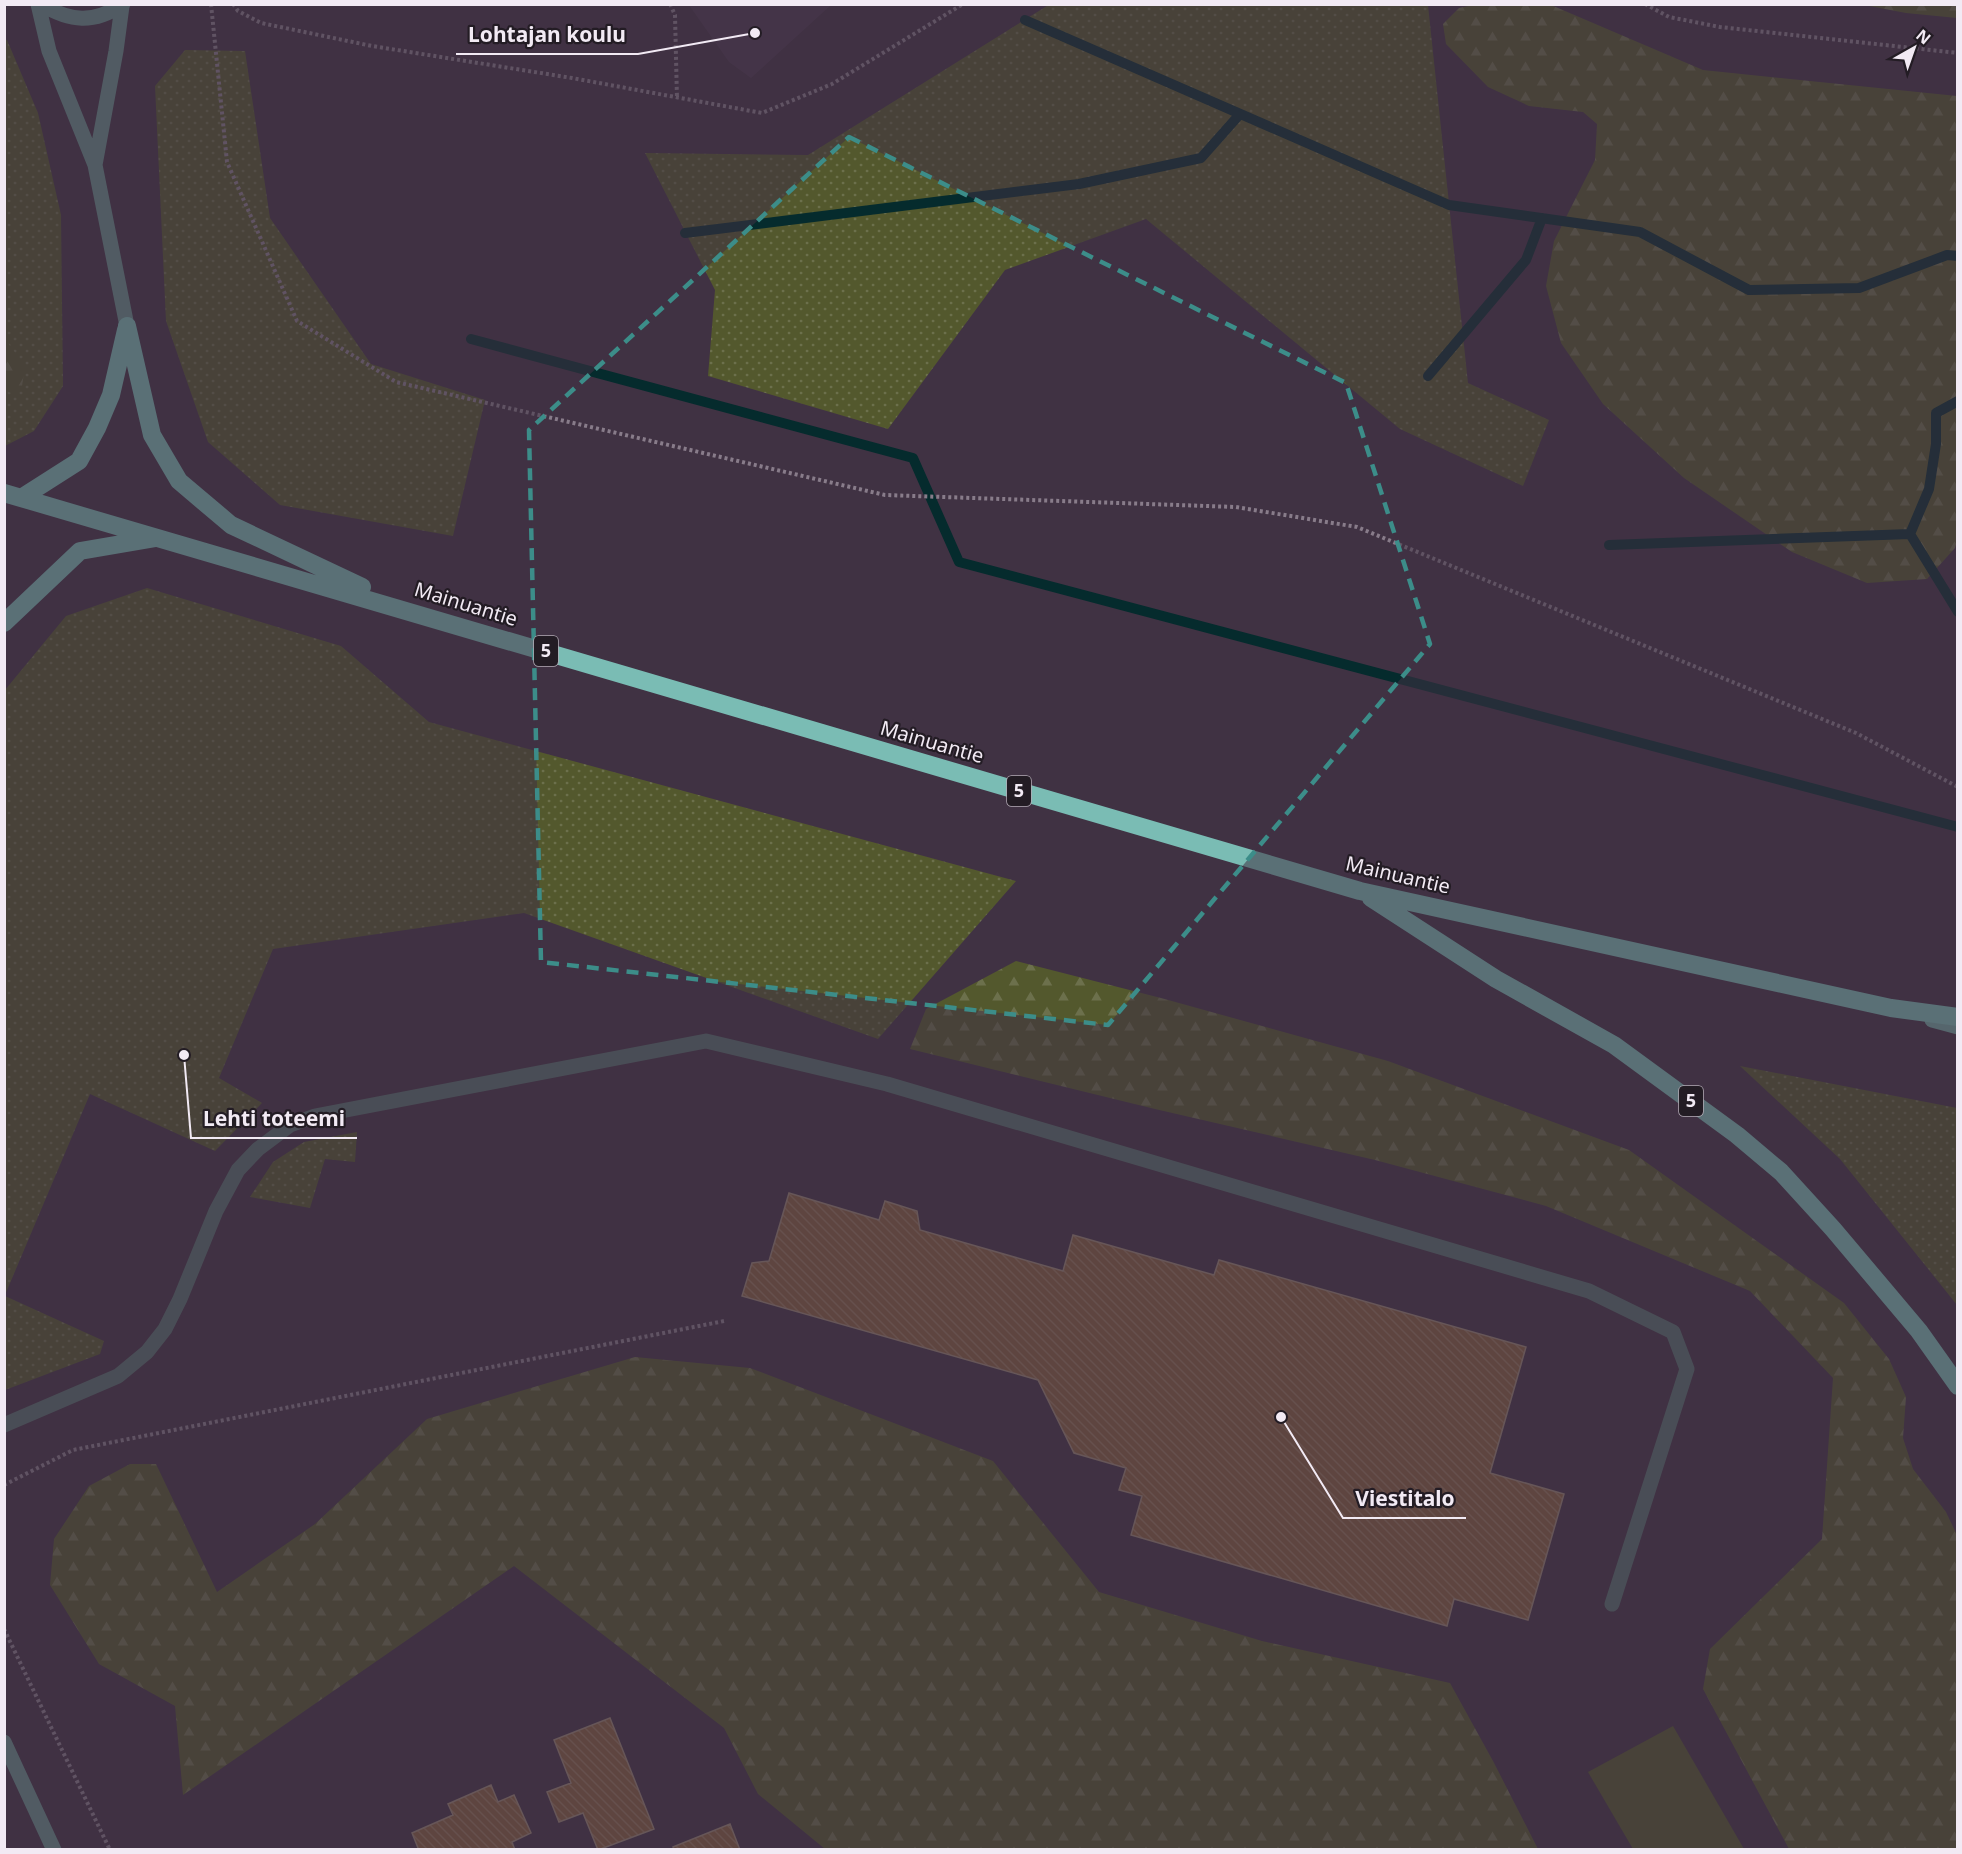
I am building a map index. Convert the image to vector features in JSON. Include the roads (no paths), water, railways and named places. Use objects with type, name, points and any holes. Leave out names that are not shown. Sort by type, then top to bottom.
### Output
[{"type":"highway","points":[[13,495],[79,461],[111,395],[127,326]]},
{"type":"highway","points":[[127,326],[152,435],[179,481],[231,525],[413,612]]},
{"type":"highway","name":"Mainuantie","points":[[13,495],[1360,891],[1892,1008],[1958,1017]]},
{"type":"highway","points":[[4,623],[80,551],[160,537]]},
{"type":"highway","name":"5","points":[[1360,891],[1496,979],[1614,1045],[1737,1135],[1781,1172],[1833,1229],[1919,1331],[1958,1386]]},
{"type":"main road","name":"Mainuantie","points":[[1892,1008],[1958,1027]]},
{"type":"street","points":[[40,4],[57,14],[74,18],[91,18],[107,14],[122,5]]},
{"type":"street","points":[[40,4],[49,51],[95,165],[127,326]]},
{"type":"street","points":[[95,165],[122,5]]},
{"type":"street","points":[[4,1425],[118,1376],[147,1352],[165,1329],[180,1299],[216,1211],[238,1170],[258,1149],[290,1125],[315,1116],[706,1041],[887,1084],[1589,1291],[1673,1332],[1687,1369],[1612,1604]]},
{"type":"street","points":[[4,1742],[54,1850]]},
{"type":"waterway","points":[[1025,20],[1449,205],[1640,232],[1749,290],[1859,288],[1947,255],[1958,256]]},
{"type":"waterway","points":[[685,233],[1079,184],[1201,158],[1240,114]]},
{"type":"waterway","points":[[1428,376],[1526,260],[1542,218]]},
{"type":"waterway","points":[[471,339],[913,458],[959,562],[1958,827]]},
{"type":"waterway","points":[[1910,534],[1929,489],[1936,444],[1936,413],[1958,401]]},
{"type":"waterway","points":[[1609,545],[1910,534],[1958,612]]},
{"type":"place","name":"Lohtajan koulu","points":[[755,33]]},
{"type":"place","name":"Lehti toteemi","points":[[184,1055]]},
{"type":"place","name":"Viestitalo","points":[[1281,1417]]}]
